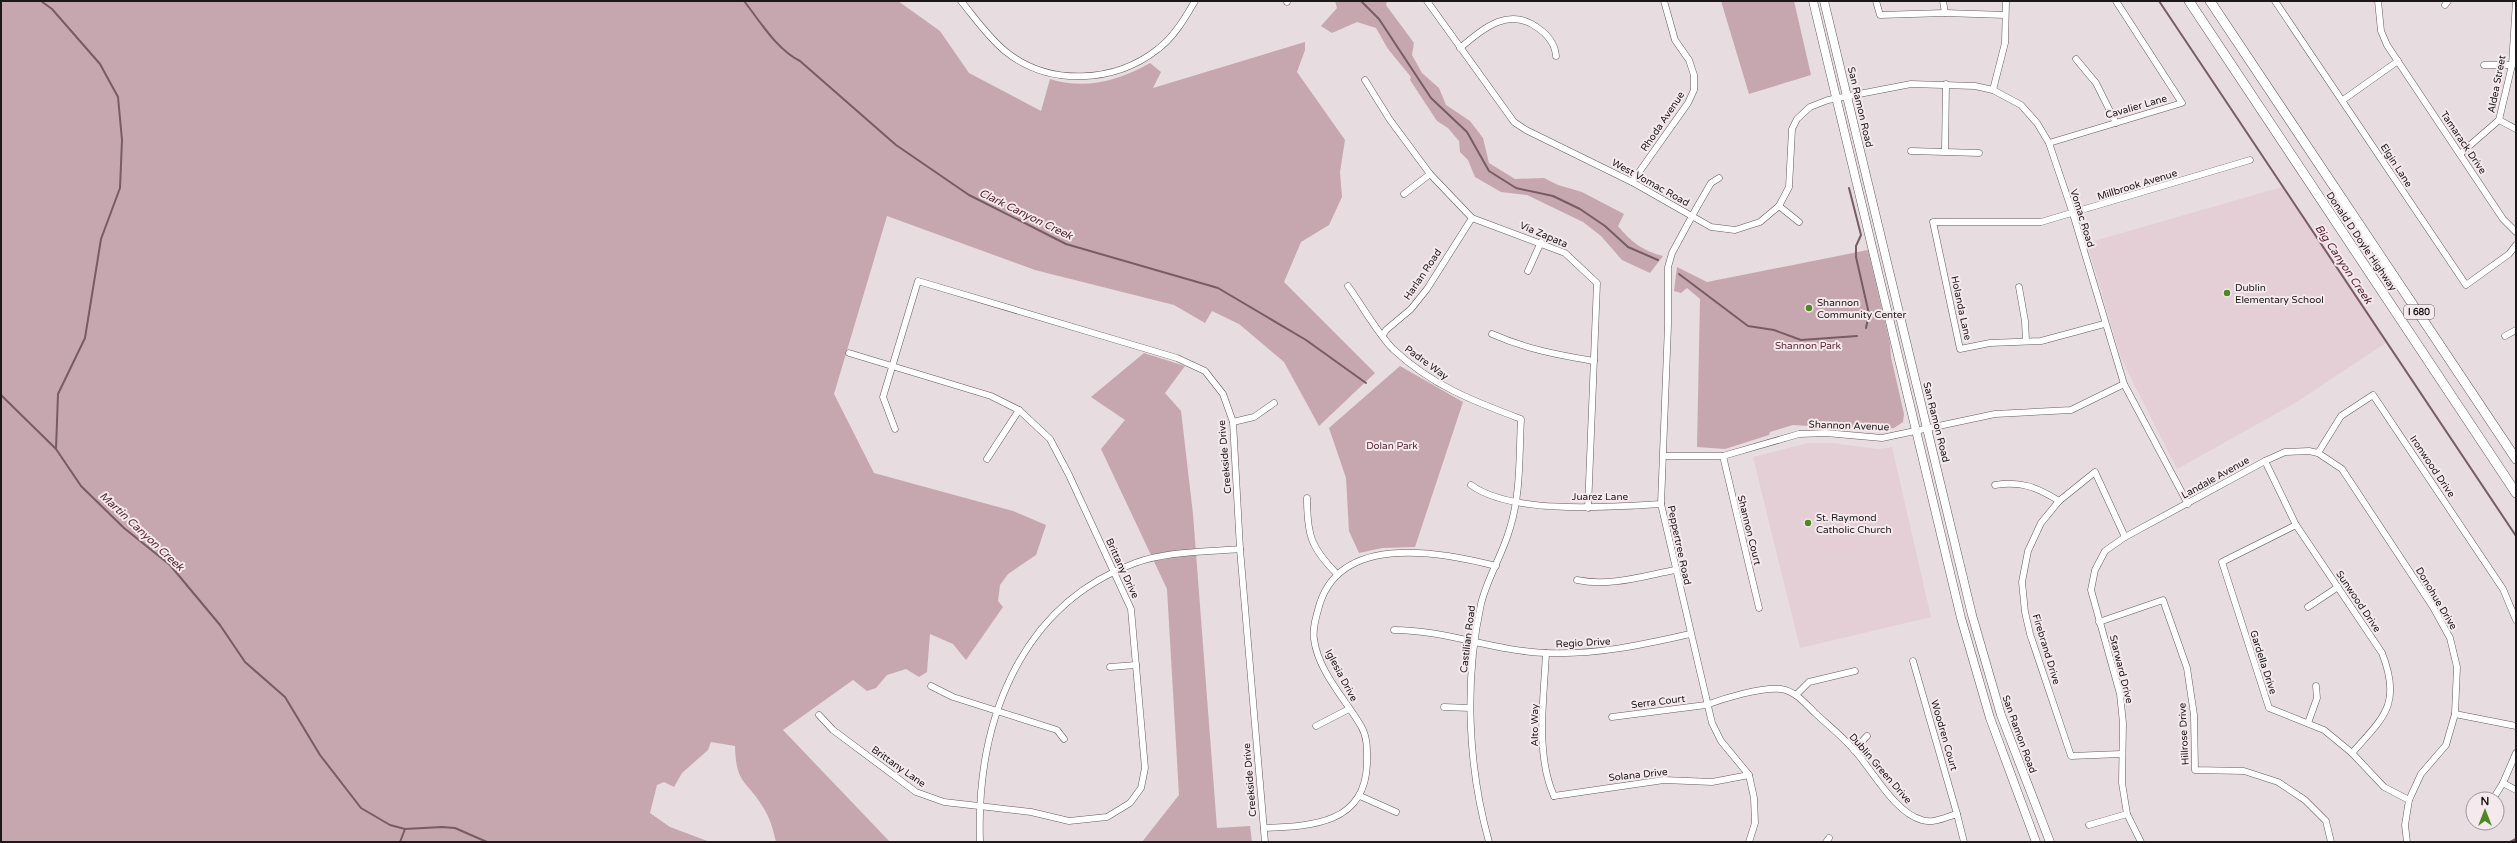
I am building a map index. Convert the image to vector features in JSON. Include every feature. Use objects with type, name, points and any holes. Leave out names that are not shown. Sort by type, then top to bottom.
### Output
[{"type":"highway","name":"Donald D Doyle Highway","points":[[2189,1],[2516,493]]},
{"type":"highway","name":"Donald D Doyle Highway","points":[[2210,1],[2516,458]]},
{"type":"main road","name":"San Ramon Road","points":[[1813,1],[1961,618],[1990,718],[2036,842]]},
{"type":"main road","name":"San Ramon Road","points":[[1824,1],[1972,614],[2001,715],[2050,842]]},
{"type":"street","points":[[961,1],[1006,52],[1040,70],[1070,77],[1085,77],[1115,72],[1145,59],[1171,36],[1195,1]]},
{"type":"street","name":"West Vomac Road","points":[[1427,1],[1514,122],[1526,130],[1632,182],[1711,227],[1735,230],[1760,222],[1779,206],[1789,187],[1792,129],[1797,118],[1810,107],[1836,98],[1848,96]]},
{"type":"street","name":"Rhoda Avenue","points":[[1632,182],[1688,103],[1694,90],[1694,74],[1689,60],[1675,40],[1664,1]]},
{"type":"street","points":[[1876,1],[1880,15],[1945,13],[2006,15]]},
{"type":"street","points":[[1943,1],[1945,13]]},
{"type":"street","points":[[1993,90],[2005,44],[2006,1]]},
{"type":"street","name":"Cavalier Lane","points":[[2049,143],[2182,103],[2116,1]]},
{"type":"street","name":"Elgin Lane","points":[[2275,1],[2466,285],[2509,254],[2516,244]]},
{"type":"street","name":"Tamarack Drive","points":[[2378,1],[2381,31],[2398,61],[2503,219],[2516,232]]},
{"type":"street","name":"Aldea Street","points":[[2460,154],[2499,120],[2512,65],[2516,1]]},
{"type":"street","points":[[1460,48],[1500,20],[1520,18],[1529,21],[1543,31],[1552,41],[1556,56]]},
{"type":"street","points":[[2076,59],[2096,82],[2116,123]]},
{"type":"street","points":[[2343,100],[2398,61]]},
{"type":"street","points":[[2484,65],[2512,65]]},
{"type":"street","name":"Via Zapata","points":[[1365,80],[1390,120],[1430,174],[1472,218],[1541,242],[1565,253],[1597,283],[1588,508]]},
{"type":"street","name":"Vomac Road","points":[[1848,96],[1911,84],[1975,86],[1993,90],[2021,105],[2037,123],[2049,143],[2072,214],[2104,324],[2124,384],[2188,504]]},
{"type":"street","points":[[1945,151],[1946,84]]},
{"type":"street","points":[[2499,120],[2516,129]]},
{"type":"street","points":[[1911,151],[1979,153]]},
{"type":"street","name":"Millbrook Avenue","points":[[1933,222],[2041,222],[2250,160]]},
{"type":"street","points":[[1404,194],[1430,174]]},
{"type":"street","name":"Peppertree Road","points":[[1719,178],[1711,183],[1692,216],[1672,253],[1668,267],[1664,456],[1661,504],[1706,705],[1712,723],[1721,741],[1749,775],[1754,798],[1755,824],[1749,842]]},
{"type":"street","points":[[1779,206],[1799,222]]},
{"type":"street","name":"Harlan Road","points":[[1383,335],[1386,330],[1411,309],[1427,288],[1472,218]]},
{"type":"street","name":"Holanda Lane","points":[[1933,222],[1960,349],[1990,343],[2041,341],[2104,324]]},
{"type":"street","points":[[1528,270],[1541,242]]},
{"type":"street","name":"Creekside Drive","points":[[892,366],[918,281],[1177,358],[1205,371],[1224,394],[1233,422],[1240,549],[1265,842]]},
{"type":"street","name":"Padre Way","points":[[1348,286],[1392,348],[1418,370],[1460,396],[1521,419]]},
{"type":"street","points":[[2019,287],[2025,321],[2026,341]]},
{"type":"street","points":[[2505,336],[2516,330]]},
{"type":"street","points":[[1492,334],[1518,346],[1543,353],[1594,361]]},
{"type":"street","name":"Brittany Drive","points":[[849,353],[991,396],[1019,410],[1050,439],[1060,456],[1131,609],[1145,768],[1141,788],[1130,803],[1107,817],[1069,821],[1031,812],[981,805]]},
{"type":"street","points":[[892,366],[883,398],[885,408],[895,429]]},
{"type":"street","name":"Shannon Avenue","points":[[1664,456],[1723,456],[1788,436],[1806,433],[1882,438],[1928,430],[1995,414],[2071,410],[2124,384]]},
{"type":"street","name":"Ironwood Drive","points":[[2318,454],[2341,416],[2373,395],[2503,589],[2516,620]]},
{"type":"street","points":[[1233,422],[1254,417],[1274,403]]},
{"type":"street","points":[[987,459],[1019,410]]},
{"type":"street","name":"Castilian Road","points":[[1489,842],[1474,766],[1470,708],[1481,604],[1510,528],[1516,502],[1521,419]]},
{"type":"street","name":"Landale Avenue","points":[[2125,536],[2188,504],[2264,460],[2285,452],[2309,451],[2318,454]]},
{"type":"street","name":"Donohue Drive","points":[[2318,454],[2342,469],[2433,607],[2450,638],[2457,667],[2455,714],[2446,744],[2422,774],[2409,800],[2405,825],[2407,842]]},
{"type":"street","name":"Shannon Court","points":[[1723,456],[1759,608]]},
{"type":"street","name":"Sunwood Drive","points":[[2264,460],[2296,525],[2382,654],[2390,673],[2391,693],[2386,715],[2352,753]]},
{"type":"street","name":"Firebrand Drive","points":[[2122,754],[2071,756],[2030,634],[2025,612],[2022,582],[2028,551],[2041,522],[2059,501],[2095,472],[2125,536]]},
{"type":"street","points":[[1995,485],[2021,483],[2039,488],[2059,501]]},
{"type":"street","name":"Juarez Lane","points":[[1471,485],[1484,495],[1516,502],[1588,508],[1661,504]]},
{"type":"street","points":[[1307,498],[1307,523],[1310,540],[1320,557],[1337,574]]},
{"type":"street","name":"Gardella Drive","points":[[2296,525],[2222,562],[2269,708],[2324,730],[2352,753],[2384,787],[2409,800]]},
{"type":"street","name":"Starward Drive","points":[[2125,536],[2105,551],[2095,570],[2091,590],[2120,694],[2123,723],[2122,783],[2127,814],[2141,842]]},
{"type":"street","points":[[980,842],[984,768],[997,713],[1017,665],[1042,627],[1075,596],[1091,584],[1136,563],[1159,557],[1240,549]]},
{"type":"street","name":"Iglesia Drive","points":[[1264,828],[1304,826],[1329,821],[1348,810],[1360,796],[1367,772],[1368,746],[1362,727],[1349,709],[1320,660],[1314,638],[1316,615],[1324,590],[1337,574],[1363,559],[1391,554],[1445,554],[1496,566]]},
{"type":"street","points":[[1577,580],[1592,584],[1612,582],[1675,570]]},
{"type":"street","points":[[2308,607],[2338,587]]},
{"type":"street","name":"Hillrose Drive","points":[[2099,622],[2163,600],[2187,668],[2194,715],[2195,770],[2244,771],[2278,782],[2305,800],[2326,821],[2331,842]]},
{"type":"street","name":"Regio Drive","points":[[1394,630],[1420,630],[1476,642],[1546,653],[1618,650],[1690,634]]},
{"type":"street","name":"Alto Way","points":[[1546,653],[1543,743],[1548,784],[1554,796]]},
{"type":"street","name":"Woodren Court","points":[[1913,661],[1957,814]]},
{"type":"street","points":[[1110,667],[1136,665]]},
{"type":"street","points":[[1796,695],[1809,682],[1855,671]]},
{"type":"street","points":[[931,686],[953,697],[997,713],[1057,730],[1064,739]]},
{"type":"street","points":[[2308,723],[2317,698],[2316,686]]},
{"type":"street","name":"Dublin Green Drive","points":[[1706,705],[1717,701],[1767,690],[1782,689],[1796,695],[1854,750],[1899,806],[1909,815],[1923,821],[1938,820],[1957,814]]},
{"type":"street","name":"Serra Court","points":[[1612,717],[1706,705]]},
{"type":"street","points":[[1444,706],[1470,708]]},
{"type":"street","points":[[1316,726],[1349,709]]},
{"type":"street","points":[[2455,714],[2516,726]]},
{"type":"street","name":"Brittany Lane","points":[[819,715],[833,730],[916,792],[944,802],[981,805]]},
{"type":"street","points":[[1854,750],[1868,736]]},
{"type":"street","points":[[2498,791],[2503,784],[2516,752]]},
{"type":"street","name":"Solana Drive","points":[[1554,796],[1664,780],[1712,782],[1749,775]]},
{"type":"street","points":[[2503,784],[2516,790]]},
{"type":"street","points":[[1360,796],[1396,812]]},
{"type":"street","points":[[1549,802],[1554,796]]},
{"type":"street","points":[[1957,814],[1964,842]]},
{"type":"street","points":[[2089,825],[2127,814]]},
{"type":"shaded area","name":"Dublin Elementary School","points":[[2282,187],[2387,342],[2295,403],[2177,469],[2121,358],[2087,243]]},
{"type":"shaded area","points":[[1808,443],[1832,443],[1878,449],[1892,447],[1931,617],[1800,648],[1753,457]]},
{"type":"green space","points":[[1,1],[898,1],[940,31],[969,73],[1041,111],[1050,79],[1076,84],[1102,82],[1126,75],[1150,63],[1161,72],[1153,88],[1305,42],[1305,50],[1297,72],[1345,140],[1340,172],[1342,197],[1329,225],[1301,242],[1284,282],[1375,373],[1319,426],[1284,362],[1239,324],[1212,311],[1205,323],[1174,305],[1035,270],[887,216],[834,394],[874,473],[1013,511],[1046,525],[1036,555],[1008,574],[1000,585],[998,601],[1003,607],[966,660],[953,644],[930,634],[927,672],[919,677],[906,669],[887,675],[876,688],[867,691],[853,680],[783,730],[890,842],[776,842],[771,824],[765,811],[757,798],[743,781],[737,768],[735,746],[711,742],[708,750],[682,773],[674,787],[664,782],[657,785],[650,813],[670,827],[710,842],[1,842]]},
{"type":"green space","points":[[1335,1],[1387,1],[1386,5],[1414,43],[1412,55],[1422,73],[1439,88],[1446,105],[1470,121],[1483,138],[1489,163],[1515,179],[1544,178],[1558,185],[1582,192],[1624,214],[1618,226],[1623,232],[1643,249],[1663,256],[1650,273],[1622,260],[1601,236],[1583,222],[1527,195],[1501,192],[1475,177],[1468,160],[1460,152],[1459,141],[1448,128],[1437,121],[1410,80],[1411,77],[1388,49],[1376,28],[1357,22],[1332,33],[1321,26],[1337,8]]},
{"type":"green space","points":[[1721,1],[1794,1],[1811,75],[1749,94]]},
{"type":"green space","name":"Shannon Park","points":[[1868,250],[1890,343],[1891,357],[1904,414],[1903,422],[1894,428],[1874,430],[1793,425],[1770,432],[1769,435],[1725,449],[1697,447],[1700,299],[1687,288],[1681,293],[1674,291],[1677,267],[1707,282]]},
{"type":"green space","points":[[1144,353],[1185,366],[1165,393],[1181,411],[1193,514],[1217,828],[1250,826],[1252,842],[1142,842],[1179,795],[1167,589],[1101,449],[1125,420],[1091,397]]},
{"type":"green space","name":"Dolan Park","points":[[1400,366],[1463,402],[1415,547],[1382,548],[1359,553],[1349,531],[1346,478],[1329,428]]},
{"type":"waterway","name":"Martin Canyon Creek","points":[[41,1],[52,9],[100,64],[118,97],[122,140],[120,188],[101,239],[85,338],[58,394],[56,449]]},
{"type":"waterway","name":"Clark Canyon Creek","points":[[744,1],[769,34],[791,56],[800,61],[896,145],[969,195],[1066,244],[1218,288],[1306,340],[1366,383]]},
{"type":"waterway","points":[[1361,1],[1379,19],[1431,98],[1467,132],[1489,171],[1516,188],[1553,196],[1580,209],[1605,226],[1628,247],[1658,260]]},
{"type":"waterway","name":"Big Canyon Creek","points":[[2159,1],[2516,536]]},
{"type":"waterway","points":[[1849,188],[1861,235],[1856,246],[1856,257],[1869,314],[1866,328]]},
{"type":"waterway","points":[[1679,274],[1748,326],[1774,330],[1801,340],[1857,336]]},
{"type":"waterway","name":"Martin Canyon Creek","points":[[1,395],[56,449],[81,486],[124,528],[170,565],[220,625],[245,662],[285,697],[320,755],[361,808],[390,825],[405,829],[442,827],[455,828],[487,842]]},
{"type":"waterway","points":[[400,842],[405,829]]},
{"type":"waterway","points":[[2510,842],[2516,839]]},
{"type":"place","name":"Dublin Elementary School","points":[[2227,293]]},
{"type":"place","name":"Shannon Community Center","points":[[1809,308]]},
{"type":"place","name":"St. Raymond Catholic Church","points":[[1808,523]]}]
